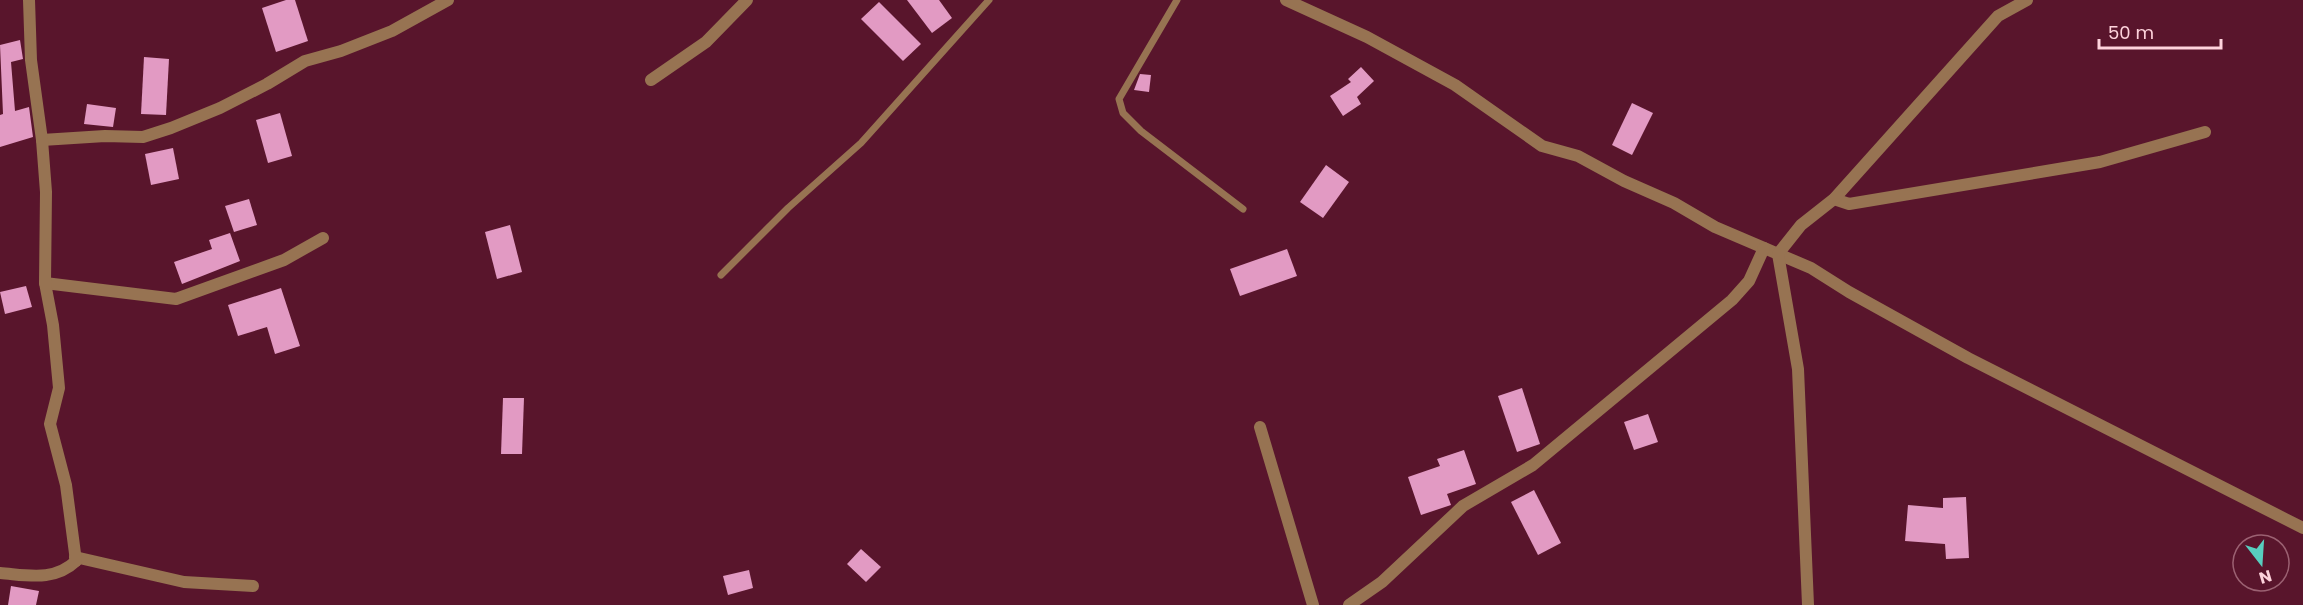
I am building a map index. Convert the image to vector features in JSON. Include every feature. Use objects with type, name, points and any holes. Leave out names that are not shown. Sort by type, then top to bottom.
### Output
[{"type":"street","points":[[29,0],[30,60],[42,140],[46,192],[45,283],[59,388],[50,424],[66,485],[76,561]]},
{"type":"street","points":[[42,140],[105,136],[143,137],[171,128],[220,108],[305,61],[341,51],[392,31],[448,0]]},
{"type":"street","points":[[651,80],[706,42],[747,0]]},
{"type":"street","points":[[1286,0],[1367,37],[1455,85],[1542,146],[1578,156],[1624,181],[1674,203],[1714,227],[1811,268],[1848,292],[1978,363],[2303,528]]},
{"type":"street","points":[[1808,605],[1798,369],[1778,254],[1801,225],[1834,199],[1998,16],[2027,0]]},
{"type":"street","points":[[1834,199],[1849,204],[2100,162],[2205,132]]},
{"type":"street","points":[[45,283],[176,299],[284,260],[323,238]]},
{"type":"street","points":[[1349,605],[1382,582],[1463,506],[1533,465],[1732,300],[1749,281],[1764,248]]},
{"type":"street","points":[[1260,428],[1313,605]]},
{"type":"street","points":[[0,573],[45,577],[66,570],[76,561],[75,557],[184,582],[253,586]]},
{"type":"lane","points":[[721,275],[788,208],[861,143],[989,0]]},
{"type":"lane","points":[[1177,0],[1119,99],[1123,113],[1186,168],[1243,209]]},
{"type":"building","points":[[286,0],[295,0],[308,41],[276,52],[262,8]]},
{"type":"building","points":[[907,0],[939,0],[952,18],[932,33]]},
{"type":"building","points":[[879,2],[921,44],[903,61],[861,19]]},
{"type":"building","points":[[20,40],[23,59],[11,62],[15,111],[29,107],[33,137],[0,147],[0,115],[3,114],[0,45]]},
{"type":"building","points":[[144,57],[169,59],[166,115],[141,114]]},
{"type":"building","points":[[1361,67],[1374,81],[1357,97],[1361,104],[1343,116],[1330,96],[1351,82],[1348,79]]},
{"type":"building","points":[[1140,74],[1151,75],[1149,92],[1134,90]]},
{"type":"building","points":[[1632,103],[1653,113],[1632,155],[1612,145]]},
{"type":"building","points":[[87,104],[116,108],[113,127],[84,124]]},
{"type":"building","points":[[280,113],[292,156],[268,163],[256,120]]},
{"type":"building","points":[[173,148],[179,179],[151,185],[145,154]]},
{"type":"building","points":[[1326,165],[1349,182],[1323,218],[1300,202]]},
{"type":"building","points":[[249,199],[257,225],[234,232],[225,206]]},
{"type":"building","points":[[510,225],[522,272],[497,279],[485,232]]},
{"type":"building","points":[[230,233],[240,261],[182,284],[174,262],[212,249],[209,240]]},
{"type":"building","points":[[1287,249],[1297,276],[1240,296],[1230,269]]},
{"type":"building","points":[[26,286],[32,307],[5,314],[0,292]]},
{"type":"building","points":[[281,288],[300,346],[275,354],[267,327],[238,336],[228,305]]},
{"type":"building","points":[[1522,388],[1540,444],[1517,452],[1498,396]]},
{"type":"building","points":[[503,398],[524,398],[522,454],[501,454]]},
{"type":"building","points":[[1648,414],[1658,442],[1634,450],[1624,422]]},
{"type":"building","points":[[1464,450],[1476,484],[1447,494],[1451,505],[1421,515],[1408,477],[1440,466],[1437,459]]},
{"type":"building","points":[[1534,490],[1561,543],[1538,555],[1511,502]]},
{"type":"building","points":[[1966,497],[1969,558],[1946,559],[1945,544],[1905,541],[1908,505],[1943,508],[1943,498]]},
{"type":"building","points":[[861,549],[881,567],[866,582],[847,564]]},
{"type":"building","points":[[749,570],[753,588],[728,595],[723,576]]},
{"type":"building","points":[[11,586],[39,591],[36,605],[8,605]]}]
